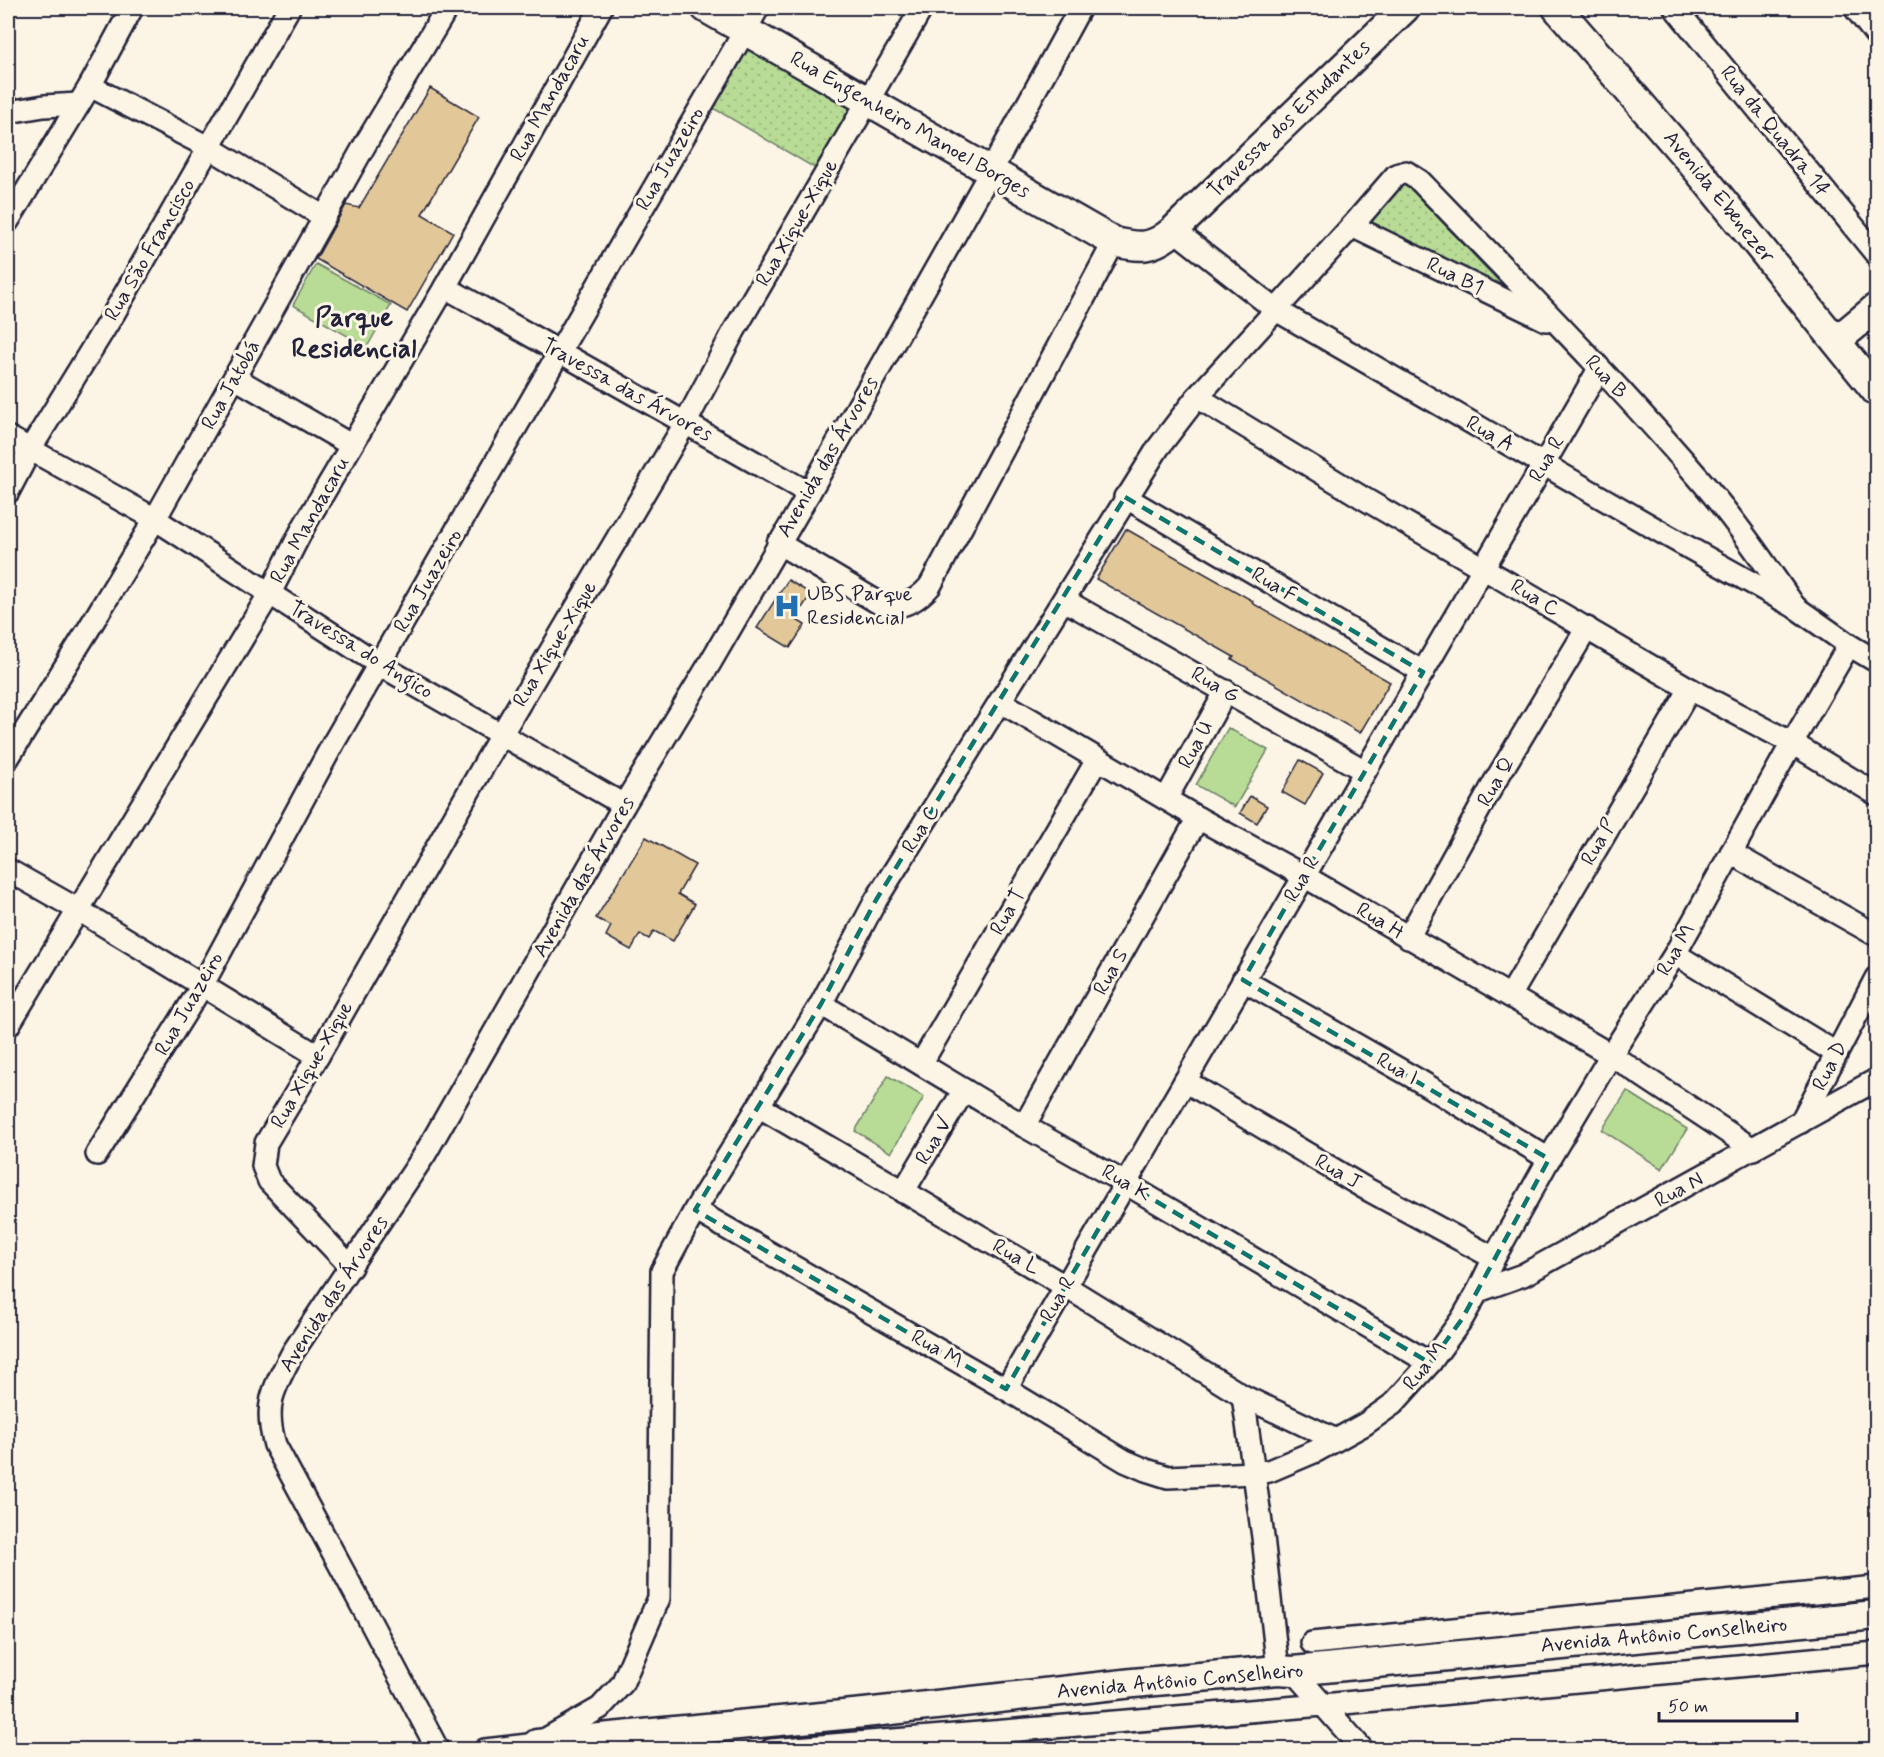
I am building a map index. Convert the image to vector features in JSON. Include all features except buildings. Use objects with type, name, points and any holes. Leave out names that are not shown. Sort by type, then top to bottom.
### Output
[{"type":"street","points":[[8,221],[84,95],[132,8]]},
{"type":"street","name":"Rua São Francisco","points":[[8,492],[31,448],[114,313],[290,8]]},
{"type":"street","name":"Rua Jatobá","points":[[8,758],[155,519],[324,217],[447,8]]},
{"type":"street","name":"Rua Mandacaru","points":[[8,1026],[270,593],[304,526],[445,287],[601,8]]},
{"type":"street","name":"Rua Engenheiro Manoel Borges","points":[[706,8],[751,19],[867,101],[1114,242]]},
{"type":"street","name":"Rua Xique-Xique","points":[[351,1267],[269,1181],[263,1166],[266,1143],[501,735],[686,422],[734,331],[922,8]]},
{"type":"street","name":"Avenida das Árvores","points":[[438,1749],[275,1445],[270,1428],[269,1412],[275,1385],[293,1352],[425,1154],[624,805],[710,663],[808,493],[991,171],[1080,8]]},
{"type":"street","name":"Travessa dos Estudantes","points":[[1114,242],[1130,246],[1155,244],[1174,230],[1405,8]]},
{"type":"street","name":"Avenida Ebenezer","points":[[1557,8],[1689,158],[1876,391]]},
{"type":"street","name":"Rua da Quadra 14","points":[[1675,8],[1876,254]]},
{"type":"street","points":[[1855,8],[1876,35]]},
{"type":"street","name":"Rua Juazeiro","points":[[97,1154],[202,986],[334,742],[751,19]]},
{"type":"street","points":[[8,112],[44,106],[84,95],[210,148],[324,217]]},
{"type":"street","name":"Rua B","points":[[1396,175],[1406,172],[1420,181],[1599,369],[1699,478],[1762,559],[1795,607]]},
{"type":"street","name":"Rua C","points":[[537,1744],[590,1714],[609,1700],[622,1684],[659,1598],[662,1271],[695,1210],[821,1004],[876,900],[1064,600],[1125,496],[1197,397],[1396,175]]},
{"type":"street","name":"Rua B1","points":[[1352,226],[1559,327]]},
{"type":"street","name":"Rua A","points":[[1174,230],[1276,310],[1543,465],[1795,607],[1876,661]]},
{"type":"street","points":[[778,543],[884,606],[897,608],[908,604],[924,593],[930,586],[1114,242]]},
{"type":"street","name":"Travessa das Árvores","points":[[445,287],[808,493]]},
{"type":"street","points":[[1836,341],[1876,308]]},
{"type":"street","name":"Rua R","points":[[1006,1389],[1599,369]]},
{"type":"street","points":[[235,378],[351,445]]},
{"type":"street","name":"Rua C","points":[[1197,397],[1363,498],[1690,689],[1792,743],[1876,794]]},
{"type":"street","name":"Travessa do Angico","points":[[8,437],[155,519],[380,665],[624,805]]},
{"type":"street","name":"Rua F","points":[[1125,496],[1423,672]]},
{"type":"street","name":"Rua G","points":[[1064,600],[1365,771]]},
{"type":"street","name":"Rua Q","points":[[1408,938],[1494,783],[1587,628]]},
{"type":"street","name":"Rua M","points":[[695,1210],[1006,1389],[1125,1461],[1146,1470],[1168,1477],[1253,1473],[1269,1470],[1316,1451],[1393,1404],[1430,1363],[1462,1319],[1549,1160],[1611,1055],[1675,954],[1849,645]]},
{"type":"street","name":"Rua P","points":[[1510,996],[1690,689]]},
{"type":"street","name":"Rua U","points":[[1166,799],[1226,691]]},
{"type":"street","name":"Rua H","points":[[1001,702],[1097,760],[1304,876],[1611,1055],[1753,1149]]},
{"type":"street","name":"Rua T","points":[[921,1064],[1097,760]]},
{"type":"street","name":"Rua S","points":[[1024,1126],[1198,818]]},
{"type":"street","points":[[1731,853],[1876,935]]},
{"type":"street","points":[[8,870],[77,909],[318,1056]]},
{"type":"street","points":[[1675,954],[1836,1053]]},
{"type":"street","name":"Rua D","points":[[1801,1122],[1876,978]]},
{"type":"street","name":"Rua I","points":[[1243,980],[1418,1080],[1549,1160]]},
{"type":"street","name":"Rua K","points":[[821,1004],[1024,1126],[1430,1363]]},
{"type":"street","name":"Rua N","points":[[1478,1291],[1523,1275],[1876,1080]]},
{"type":"street","name":"Rua J","points":[[1185,1081],[1363,1187],[1494,1258]]},
{"type":"street","name":"Rua V","points":[[903,1192],[964,1090]]},
{"type":"street","name":"Rua L","points":[[760,1107],[1065,1286],[1243,1396],[1336,1440]]},
{"type":"street","points":[[1243,1396],[1285,1671],[1323,1705],[1363,1749]]},
{"type":"street","points":[[1312,1643],[1876,1587]]},
{"type":"street","name":"Avenida Antônio Conselheiro","points":[[485,1749],[852,1714],[1133,1683],[1285,1671],[1876,1615]]},
{"type":"street","points":[[771,1749],[1323,1705],[1876,1653]]},
{"type":"highlighted area","points":[[1125,497],[1423,672],[1243,980],[1549,1159],[1462,1319],[1430,1363],[1125,1183],[1006,1389],[695,1210],[821,1004],[876,900]]},
{"type":"green space","points":[[748,39],[857,104],[818,170],[708,105]]},
{"type":"green space","points":[[1401,179],[1522,306],[1365,222]]},
{"type":"green space","points":[[316,264],[391,305],[367,347],[293,305]]},
{"type":"green space","points":[[1228,728],[1268,750],[1235,807],[1196,785]]},
{"type":"green space","points":[[888,1076],[924,1097],[891,1153],[855,1131]]},
{"type":"green space","points":[[1627,1091],[1687,1129],[1662,1169],[1602,1130]]},
{"type":"place","name":"UBS Parque Residencial","points":[[787,606]]},
{"type":"district","name":"Parque Residencial","points":[[354,334]]}]
